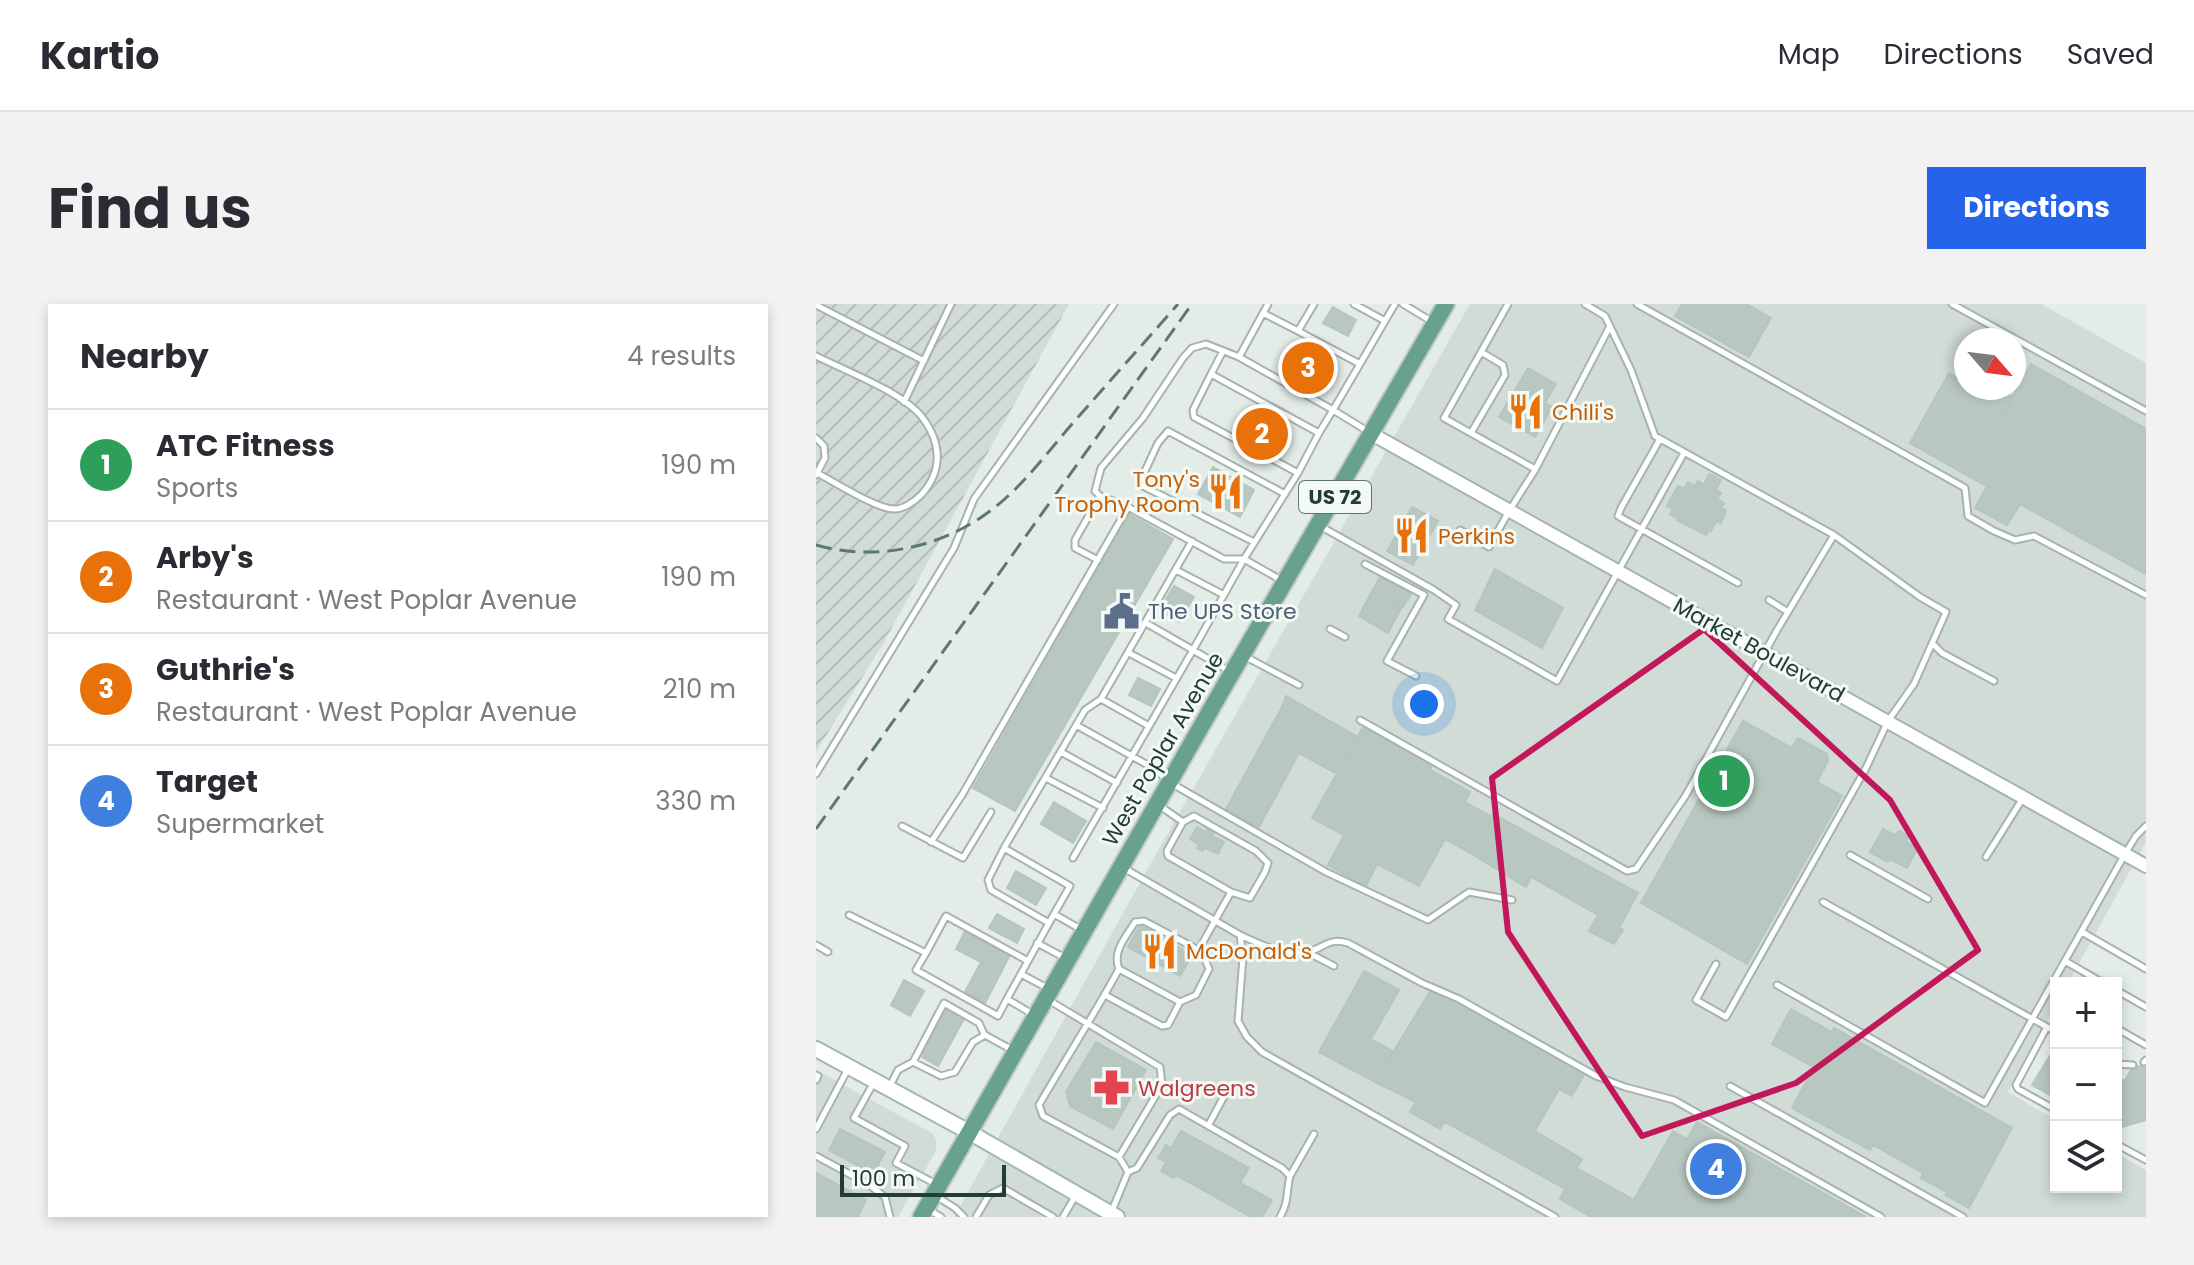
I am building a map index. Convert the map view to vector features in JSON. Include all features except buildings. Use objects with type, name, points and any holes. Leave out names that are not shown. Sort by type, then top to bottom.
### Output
[{"type":"main road","name":"West Poplar Avenue","points":[[930,1202],[1446,304]]},
{"type":"main road","points":[[816,1049],[969,1132],[1112,1216]]},
{"type":"street","name":"Market Boulevard","points":[[1372,434],[2146,866]]},
{"type":"lane","points":[[904,402],[951,304]]},
{"type":"lane","points":[[816,774],[954,548],[974,499],[1114,304]]},
{"type":"lane","points":[[1239,357],[1268,304]]},
{"type":"lane","points":[[1298,331],[1314,304]]},
{"type":"lane","points":[[1354,304],[1385,321]]},
{"type":"lane","points":[[1073,858],[1244,559],[1298,473],[1395,304]]},
{"type":"lane","points":[[1403,304],[1435,323]]},
{"type":"lane","points":[[1508,304],[1444,418],[1535,470]]},
{"type":"lane","points":[[1637,304],[1965,488],[1968,516],[1994,531],[2015,540],[2034,536],[2146,595]]},
{"type":"lane","points":[[1952,304],[2146,411]]},
{"type":"lane","points":[[816,305],[924,361]]},
{"type":"lane","points":[[1590,305],[1605,316],[1610,326],[1631,370],[1655,436],[1834,535],[1946,612],[1914,684],[1888,721],[1866,768],[1726,1017],[1696,1000],[1716,964]]},
{"type":"lane","points":[[1263,313],[1360,364]]},
{"type":"lane","points":[[1460,530],[1489,547],[1535,470],[1610,326]]},
{"type":"lane","points":[[1285,582],[1244,559],[1224,559],[1128,507],[1100,496],[1095,491],[1101,468],[1143,418],[1183,358],[1192,348],[1206,344],[1239,357],[1372,434]]},
{"type":"lane","points":[[1223,351],[1193,410],[1194,417],[1298,473]]},
{"type":"lane","points":[[1471,433],[1505,375],[1503,365],[1481,352]]},
{"type":"lane","points":[[816,356],[898,397],[922,417],[935,440],[939,465],[931,484],[915,502],[895,509],[878,505],[817,474],[825,458],[824,446],[816,438]]},
{"type":"lane","points":[[1211,374],[1319,433]]},
{"type":"lane","points":[[1254,542],[1139,484],[1158,443],[1168,431],[1285,494]]},
{"type":"lane","points":[[1660,439],[1618,516],[1738,583]]},
{"type":"lane","points":[[1319,525],[1434,590],[1456,605],[1448,619],[1557,681],[1684,453]]},
{"type":"lane","points":[[1098,560],[1075,548],[1075,540],[1100,496]]},
{"type":"lane","points":[[931,842],[962,795],[1128,507]]},
{"type":"lane","points":[[1360,720],[1627,871],[1636,869],[1686,795],[1834,535]]},
{"type":"lane","points":[[1049,923],[991,890],[988,880],[1085,710],[1101,699],[1192,541]]},
{"type":"lane","points":[[1365,564],[1424,595],[1387,661],[1416,676]]},
{"type":"lane","points":[[1176,570],[1224,595]]},
{"type":"lane","points":[[1769,600],[1788,612]]},
{"type":"lane","points":[[1146,623],[1232,673]]},
{"type":"lane","points":[[1330,629],[1345,637]]},
{"type":"lane","points":[[1933,644],[1942,653],[1994,681]]},
{"type":"lane","points":[[1129,653],[1176,678]]},
{"type":"lane","points":[[1242,655],[1299,685]]},
{"type":"lane","points":[[1101,699],[1149,726]]},
{"type":"lane","points":[[1076,725],[1326,872],[1428,920],[1469,892],[1512,900]]},
{"type":"lane","points":[[1061,752],[1117,783]]},
{"type":"lane","points":[[1046,778],[1103,808]]},
{"type":"lane","points":[[1986,857],[2023,797]]},
{"type":"lane","points":[[1156,804],[1183,822]]},
{"type":"lane","points":[[902,826],[963,858],[991,812]]},
{"type":"lane","points":[[1194,816],[1256,851],[1268,863],[1250,898],[1231,892],[1168,856],[1167,851],[1183,822],[1194,816]]},
{"type":"lane","points":[[1777,985],[1985,1103],[2125,854],[2146,826]]},
{"type":"lane","points":[[1004,848],[1070,886],[998,1016],[916,970],[946,916],[1028,961]]},
{"type":"lane","points":[[1850,855],[1928,899]]},
{"type":"lane","points":[[1121,866],[1240,935],[1267,947],[1307,952],[1334,966]]},
{"type":"lane","points":[[1198,951],[1231,892]]},
{"type":"lane","points":[[1823,902],[2050,1029]]},
{"type":"lane","points":[[1054,914],[1083,931]]},
{"type":"lane","points":[[849,915],[926,953]]},
{"type":"lane","points":[[1105,995],[1162,1026],[1168,1025],[1180,1002],[1196,995],[1209,969],[1203,955],[1144,921],[1135,922],[1116,952],[1119,969],[1180,1002]]},
{"type":"lane","points":[[2082,932],[2146,969]]},
{"type":"lane","points":[[1240,935],[1243,957],[1238,1021],[1247,1037],[1262,1052],[1555,1217]]},
{"type":"lane","points":[[1307,952],[1327,942],[1338,940],[1348,943],[1459,999],[1596,1076],[1674,1100],[1881,1217]]},
{"type":"lane","points":[[1037,943],[1067,959]]},
{"type":"lane","points":[[816,945],[828,952]]},
{"type":"lane","points":[[2065,961],[2093,977]]},
{"type":"lane","points":[[1119,969],[1039,1105],[1043,1116],[1119,1157],[1128,1172]]},
{"type":"lane","points":[[1021,974],[1087,1023],[1160,1067],[1162,1085],[1119,1157]]},
{"type":"lane","points":[[2122,993],[2146,1007]]},
{"type":"lane","points":[[1007,999],[1035,1016]]},
{"type":"lane","points":[[889,1088],[898,1070],[913,1062],[944,1003],[979,1023],[985,1035],[1015,1051]]},
{"type":"lane","points":[[2047,1027],[2016,1085],[2050,1107]]},
{"type":"lane","points":[[2122,1031],[2146,1045]]},
{"type":"lane","points":[[913,1062],[941,1076],[955,1072],[973,1042],[985,1035]]},
{"type":"lane","points":[[2122,1064],[2133,1065]]},
{"type":"lane","points":[[816,1129],[849,1067]]},
{"type":"lane","points":[[875,1080],[854,1118],[905,1146],[896,1163],[941,1217]]},
{"type":"lane","points":[[1730,1086],[1963,1217]]},
{"type":"lane","points":[[1208,1126],[1229,1087]]},
{"type":"lane","points":[[1112,1216],[1128,1172],[1137,1168],[1170,1115],[1179,1109],[1282,1168],[1290,1176]]},
{"type":"lane","points":[[1280,1217],[1286,1206],[1290,1176],[1314,1134]]},
{"type":"lane","points":[[2122,1147],[2146,1160]]},
{"type":"lane","points":[[816,1156],[868,1184],[885,1197],[890,1217]]},
{"type":"lane","points":[[976,1217],[989,1195],[1003,1188],[1053,1217]]},
{"type":"lane","points":[[1063,1217],[1076,1195]]},
{"type":"lane","points":[[930,1202],[955,1208],[964,1217]]},
{"type":"highlighted area","points":[[1704,629],[1890,800],[1978,950],[1796,1083],[1642,1136],[1508,932],[1492,778]]},
{"type":"shaded area","points":[[816,304],[1069,304],[883,644],[816,752]]},
{"type":"shaded area","points":[[1470,304],[2041,304],[2146,363],[2146,842],[2071,977],[2050,977],[2050,1016],[2008,1092],[2050,1116],[2050,1193],[2122,1193],[2122,1156],[2146,1170],[2146,1217],[954,1217],[1156,854]]},
{"type":"shaded area","points":[[816,1070],[932,1133],[936,1139],[936,1151],[898,1217],[816,1217]]},
{"type":"railway","points":[[816,545],[841,550],[893,551],[943,538],[988,513],[1025,479],[1178,304]]},
{"type":"railway","points":[[816,829],[1192,304]]},
{"type":"place","name":"Guthrie's","points":[[1308,368]]},
{"type":"place","name":"Chili's","points":[[1526,412]]},
{"type":"place","name":"Arby's","points":[[1262,434]]},
{"type":"place","name":"Tony's Trophy Room","points":[[1226,492]]},
{"type":"place","name":"Perkins","points":[[1412,536]]},
{"type":"place","name":"The UPS Store","points":[[1122,611]]},
{"type":"place","name":"ATC Fitness","points":[[1724,781]]},
{"type":"place","name":"McDonald's","points":[[1160,951]]},
{"type":"place","name":"Walgreens","points":[[1112,1088]]},
{"type":"place","name":"Target","points":[[1716,1169]]}]
